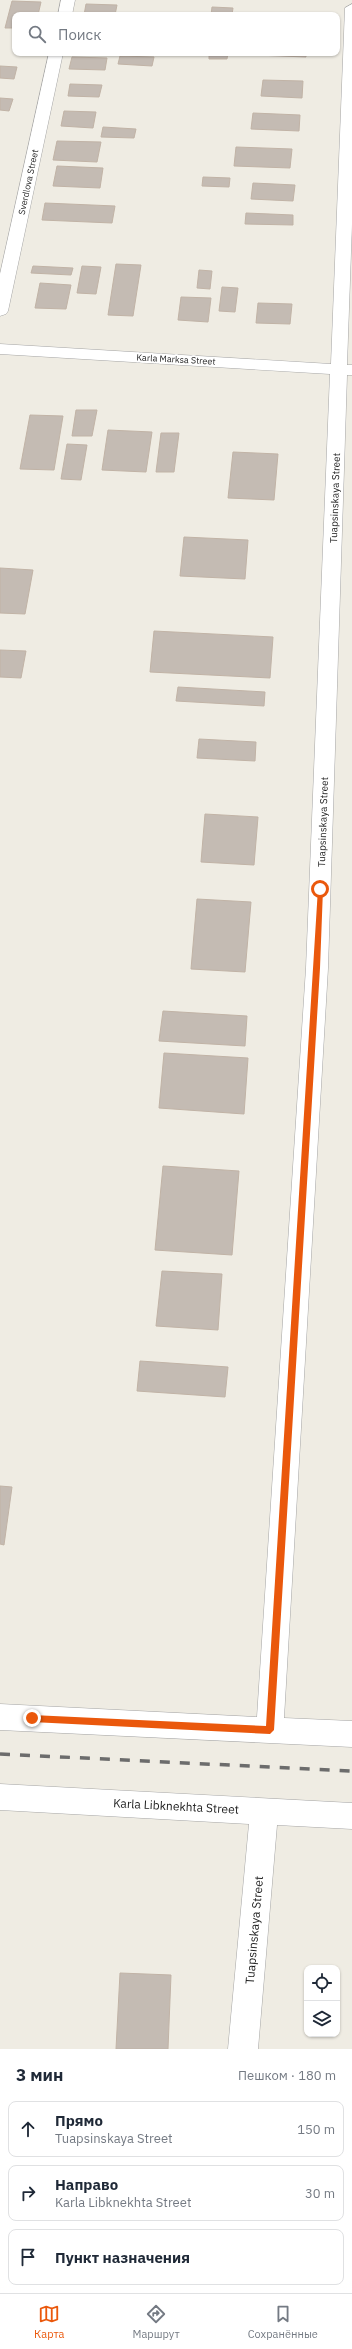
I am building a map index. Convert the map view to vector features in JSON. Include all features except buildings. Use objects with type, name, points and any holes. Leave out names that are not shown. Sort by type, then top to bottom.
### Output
[{"type":"street","points":[[66,12],[68,0]]},
{"type":"street","name":"Tuapsinskaya Street","points":[[270,1730],[317,968],[346,369],[352,8]]},
{"type":"street","name":"Sverdlova Street","points":[[0,311],[55,56]]},
{"type":"street","name":"Karla Marksa Street","points":[[0,349],[346,369]]},
{"type":"street","points":[[0,1717],[352,1734]]},
{"type":"street","name":"Karla Libknekhta Street","points":[[0,1796],[352,1816]]},
{"type":"street","name":"Tuapsinskaya Street","points":[[243,2049],[264,1811]]},
{"type":"railway","points":[[0,1754],[352,1771]]},
{"type":"route","points":[[32,1718],[270,1730],[317,968],[320,889]]}]
